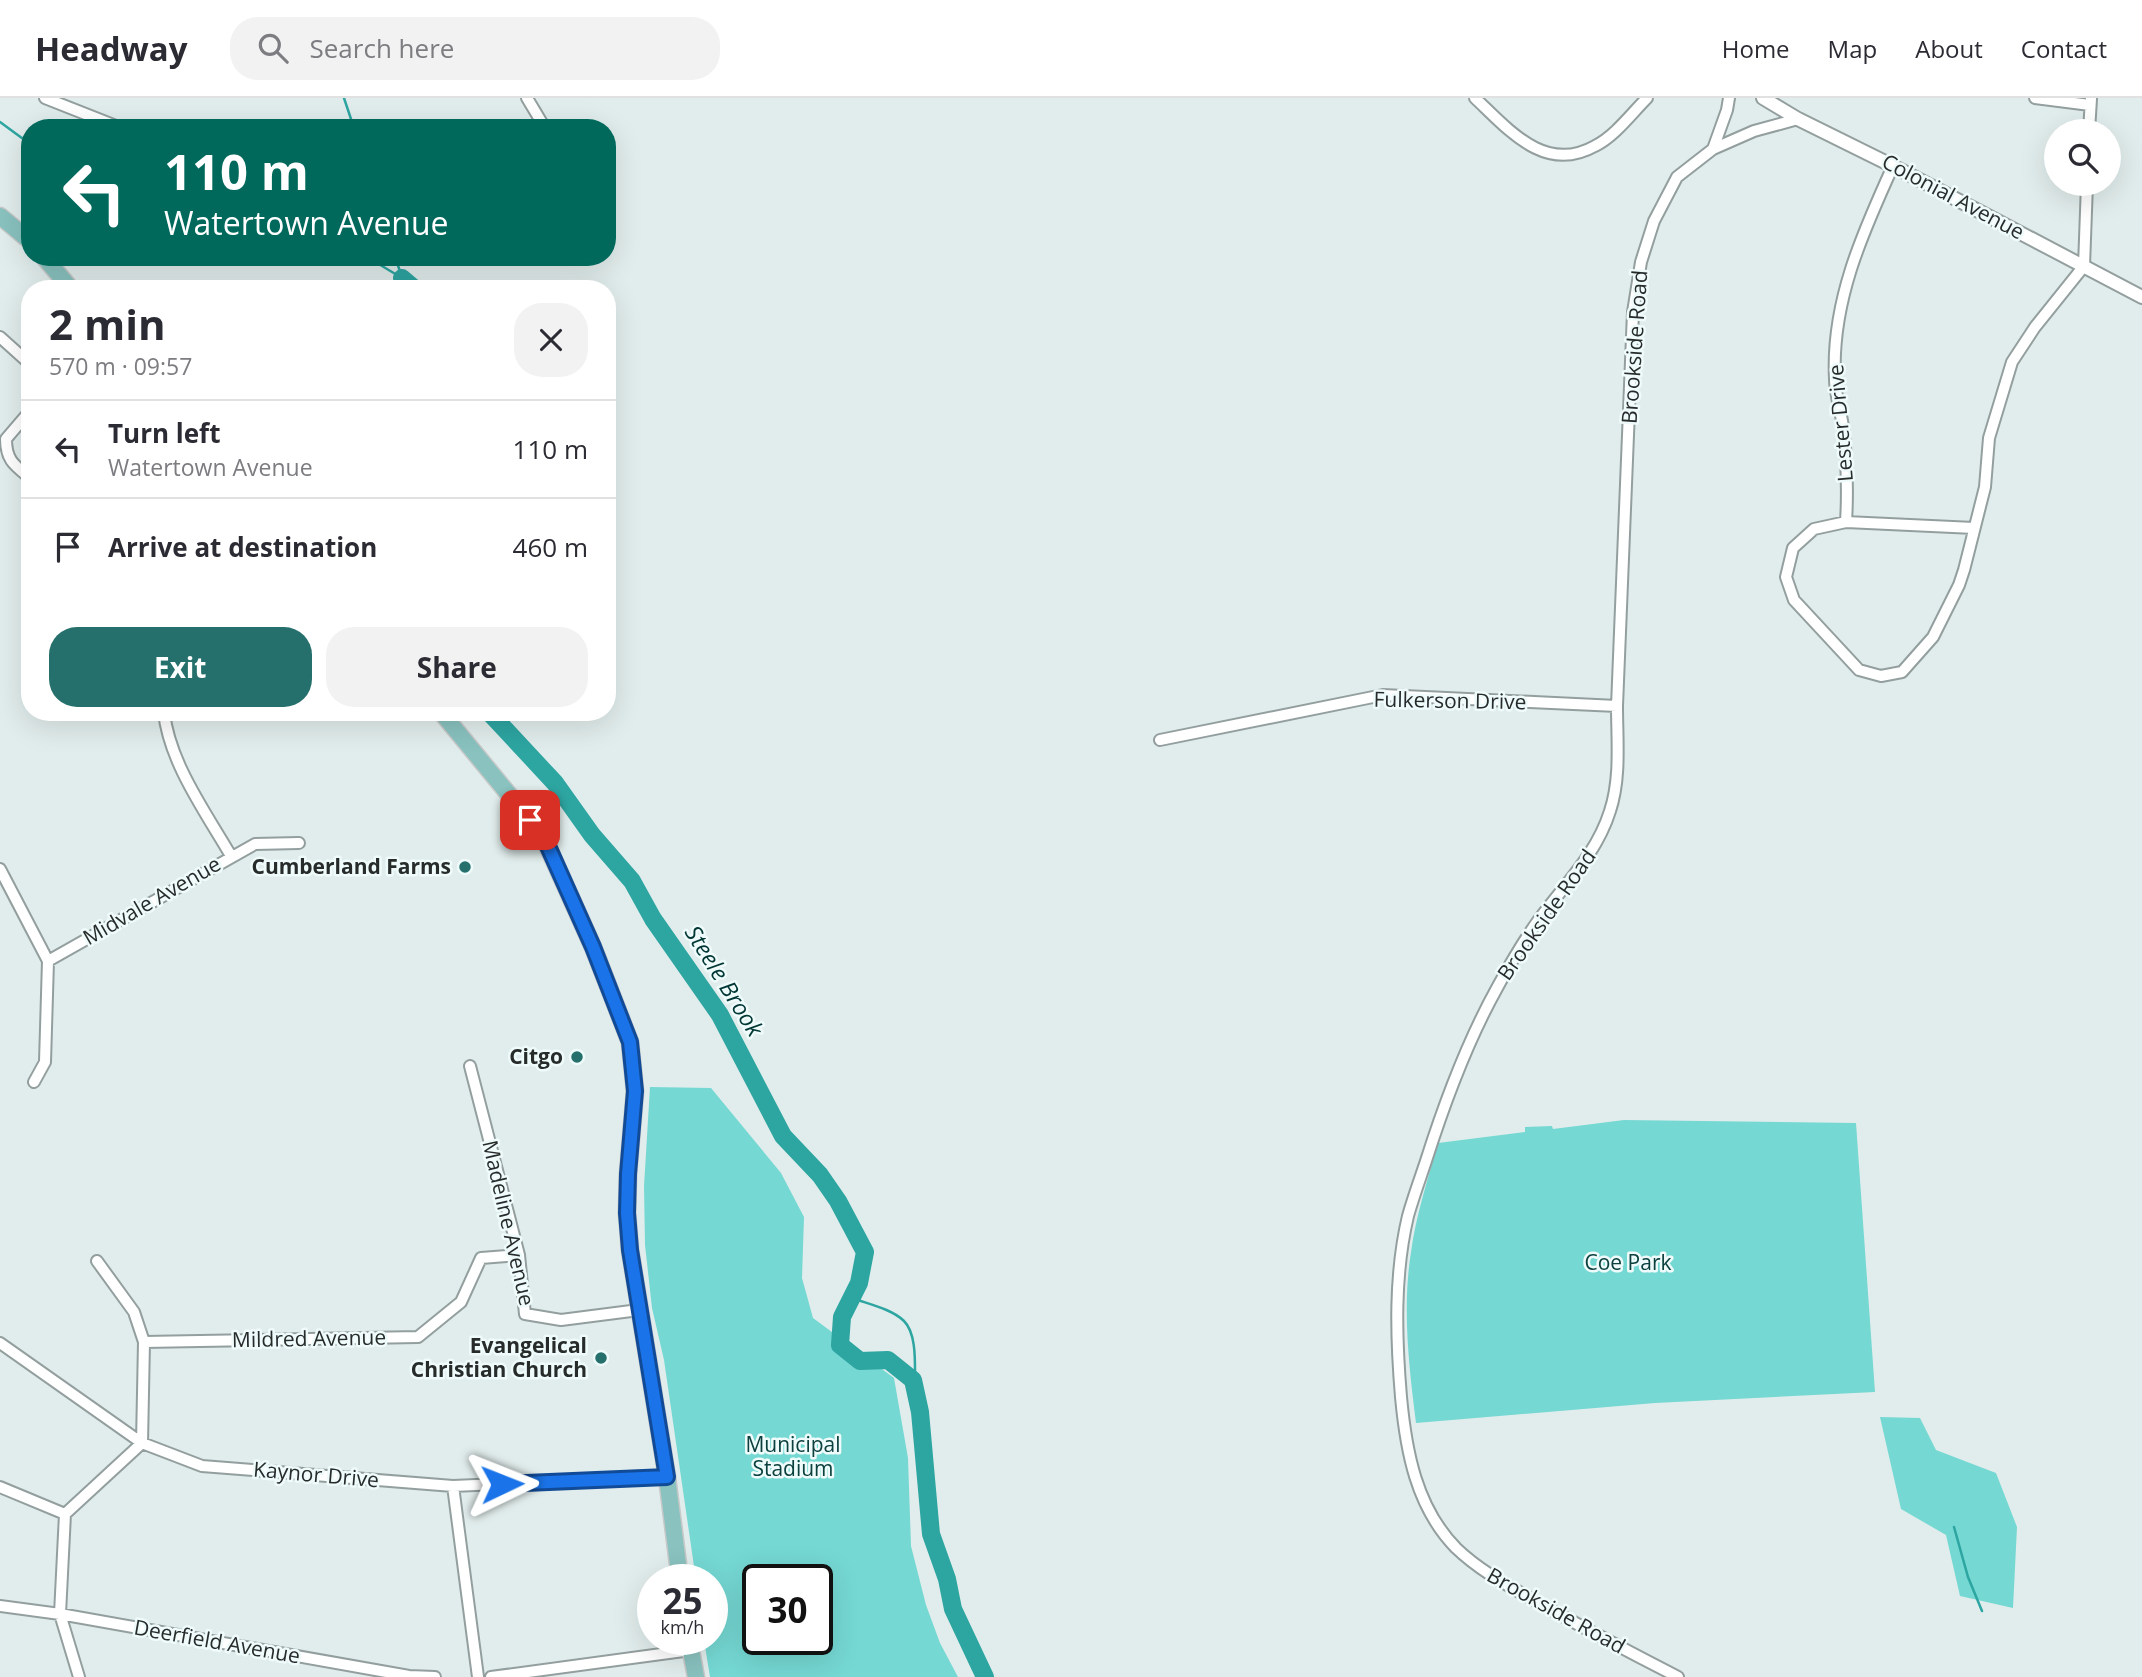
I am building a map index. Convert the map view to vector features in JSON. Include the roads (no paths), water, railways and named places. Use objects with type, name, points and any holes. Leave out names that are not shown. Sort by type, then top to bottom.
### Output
[{"type":"main road","points":[[0,216],[21,234]]},
{"type":"main road","points":[[52,266],[63,280]]},
{"type":"main road","points":[[449,721],[543,835],[593,947],[630,1042],[635,1091],[627,1213],[630,1250],[667,1477],[678,1564]]},
{"type":"main road","points":[[692,1655],[696,1677]]},
{"type":"street","points":[[45,98],[98,119]]},
{"type":"street","points":[[527,98],[540,119]]},
{"type":"street","points":[[1475,98],[1528,145],[1552,156],[1575,155],[1596,146],[1614,132],[1647,98]]},
{"type":"street","points":[[1713,149],[1729,98]]},
{"type":"street","name":"Colonial Avenue","points":[[1763,98],[2142,297]]},
{"type":"street","points":[[2035,98],[2091,101],[2090,119]]},
{"type":"street","name":"Brookside Road","points":[[1678,1677],[1485,1573],[1455,1546],[1435,1521],[1419,1490],[1403,1419],[1397,1347],[1399,1288],[1408,1217],[1453,1082],[1486,1008],[1509,966],[1540,918],[1595,846],[1611,809],[1617,767],[1617,706],[1633,312],[1641,262],[1654,221],[1677,177],[1713,149],[1754,131],[1798,118]]},
{"type":"street","name":"Lester Drive","points":[[1846,522],[1848,479],[1843,424],[1835,382],[1836,333],[1846,282],[1863,234],[1893,166]]},
{"type":"street","points":[[1974,528],[1846,522],[1815,528],[1793,548],[1786,577],[1794,600],[1859,670],[1881,676],[1902,672],[1933,637],[1959,585],[1985,487],[1989,438],[2012,362],[2035,327],[2084,266],[2087,196]]},
{"type":"street","points":[[0,337],[21,356]]},
{"type":"street","points":[[21,422],[6,439],[6,449],[11,462],[21,470]]},
{"type":"street","name":"Fulkerson Drive","points":[[1160,740],[1383,695],[1617,706]]},
{"type":"street","points":[[165,721],[174,757],[231,856]]},
{"type":"street","name":"Midvale Avenue","points":[[48,961],[255,844],[299,843]]},
{"type":"street","points":[[0,869],[48,961],[45,1062],[34,1082]]},
{"type":"street","name":"Madeline Avenue","points":[[470,1066],[519,1255],[525,1314],[561,1320],[639,1310]]},
{"type":"street","name":"Mildred Avenue","points":[[144,1342],[418,1337],[461,1302],[481,1258],[519,1255]]},
{"type":"street","points":[[79,1677],[60,1614],[65,1514],[142,1443],[144,1342],[134,1312],[97,1261]]},
{"type":"street","name":"Kaynor Drive","points":[[0,1343],[142,1443],[202,1466],[453,1486],[667,1477]]},
{"type":"street","points":[[453,1486],[478,1677]]},
{"type":"street","points":[[0,1488],[65,1514]]},
{"type":"street","name":"Deerfield Avenue","points":[[0,1606],[60,1614],[409,1676],[435,1677]]},
{"type":"street","points":[[491,1677],[573,1671],[645,1655]]},
{"type":"waterway","points":[[344,98],[351,119]]},
{"type":"waterway","name":"Steele Brook","points":[[0,122],[21,137]]},
{"type":"waterway","name":"Steele Brook","points":[[382,266],[402,278]]},
{"type":"waterway","points":[[398,266],[402,277]]},
{"type":"waterway","name":"Steele Brook","points":[[497,721],[555,783],[592,835],[632,881],[653,919],[720,1015],[783,1136],[820,1175],[838,1201],[865,1252],[859,1283],[842,1317],[840,1345],[860,1361],[888,1360],[913,1380],[920,1412],[931,1534],[947,1579],[953,1609],[985,1677]]},
{"type":"waterway","name":"Steele Brook","points":[[852,1298],[893,1313],[908,1326],[914,1347],[913,1380]]},
{"type":"waterway","points":[[1954,1527],[1968,1577],[1982,1611]]},
{"type":"place","name":"Cumberland Farms","points":[[465,867]]},
{"type":"place","name":"Citgo","points":[[577,1057]]},
{"type":"place","name":"Evangelical Christian Church","points":[[601,1358]]},
{"type":"park label","name":"Coe Park","points":[[1628,1263]]},
{"type":"park label","name":"Municipal Stadium","points":[[793,1457]]}]
